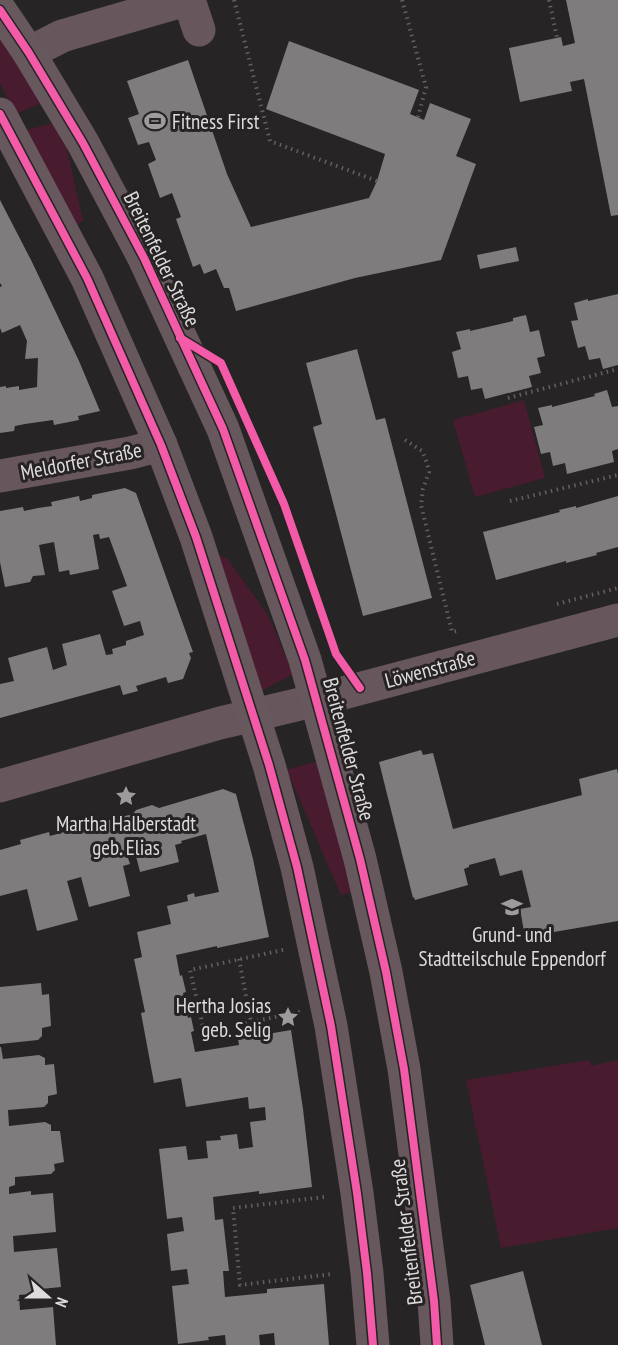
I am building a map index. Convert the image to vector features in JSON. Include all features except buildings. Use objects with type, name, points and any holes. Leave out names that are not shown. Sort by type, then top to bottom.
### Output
[{"type":"main road","name":"Breitenfelder Straße","points":[[0,10],[29,53],[83,143],[144,258],[223,429],[305,660],[360,859],[386,972],[404,1069],[434,1301],[437,1345]]},
{"type":"main road","name":"Breitenfelder Straße","points":[[0,114],[87,278],[161,445],[196,537],[269,765],[297,867],[331,1026],[357,1193],[373,1345]]},
{"type":"street","points":[[29,53],[62,36],[187,0],[199,30]]},
{"type":"street","name":"Meldorfer Straße","points":[[0,476],[130,453],[161,445]]},
{"type":"street","name":"Löwenstraße","points":[[0,786],[252,715],[317,700],[618,620]]},
{"type":"path","points":[[234,0],[270,141],[377,181]]},
{"type":"path","points":[[402,0],[426,87],[418,117]]},
{"type":"path","points":[[549,0],[557,38]]},
{"type":"path","points":[[508,398],[618,369]]},
{"type":"path","points":[[405,440],[422,451],[427,463],[429,472],[423,489],[421,505],[453,632],[464,629]]},
{"type":"path","points":[[510,501],[618,475]]},
{"type":"path","points":[[552,605],[618,588]]},
{"type":"path","points":[[283,950],[190,970],[205,1035],[304,1011]]},
{"type":"path","points":[[239,959],[251,1022]]},
{"type":"path","points":[[324,1197],[233,1208],[240,1285],[332,1274]]},
{"type":"shaded area","points":[[0,31],[45,102],[15,114],[0,83]]},
{"type":"shaded area","points":[[54,123],[66,145],[83,221],[73,226],[25,130]]},
{"type":"shaded area","points":[[524,400],[545,478],[475,497],[453,420]]},
{"type":"shaded area","points":[[217,555],[227,558],[268,615],[293,674],[260,692]]},
{"type":"shaded area","points":[[322,760],[355,891],[341,895],[286,770]]},
{"type":"shaded area","points":[[590,1060],[591,1066],[618,1060],[618,1228],[501,1248],[466,1080]]},
{"type":"cycle path","points":[[0,10],[29,53],[83,143],[144,258],[223,429],[305,660],[360,859],[386,972],[404,1069],[434,1301],[437,1345]]},
{"type":"cycle path","points":[[0,114],[87,278],[161,445],[196,537],[269,765],[297,867],[331,1026],[357,1193],[373,1345]]},
{"type":"cycle path","points":[[180,338],[221,363],[284,504],[336,654],[360,688]]},
{"type":"place","name":"Fitness First","points":[[155,121]]},
{"type":"place","name":"Martha Halberstadt geb. Elias","points":[[126,796]]},
{"type":"place","name":"Grund- und Stadtteilschule Eppendorf","points":[[512,907]]},
{"type":"place","name":"Hertha Josias geb. Selig","points":[[288,1017]]}]
